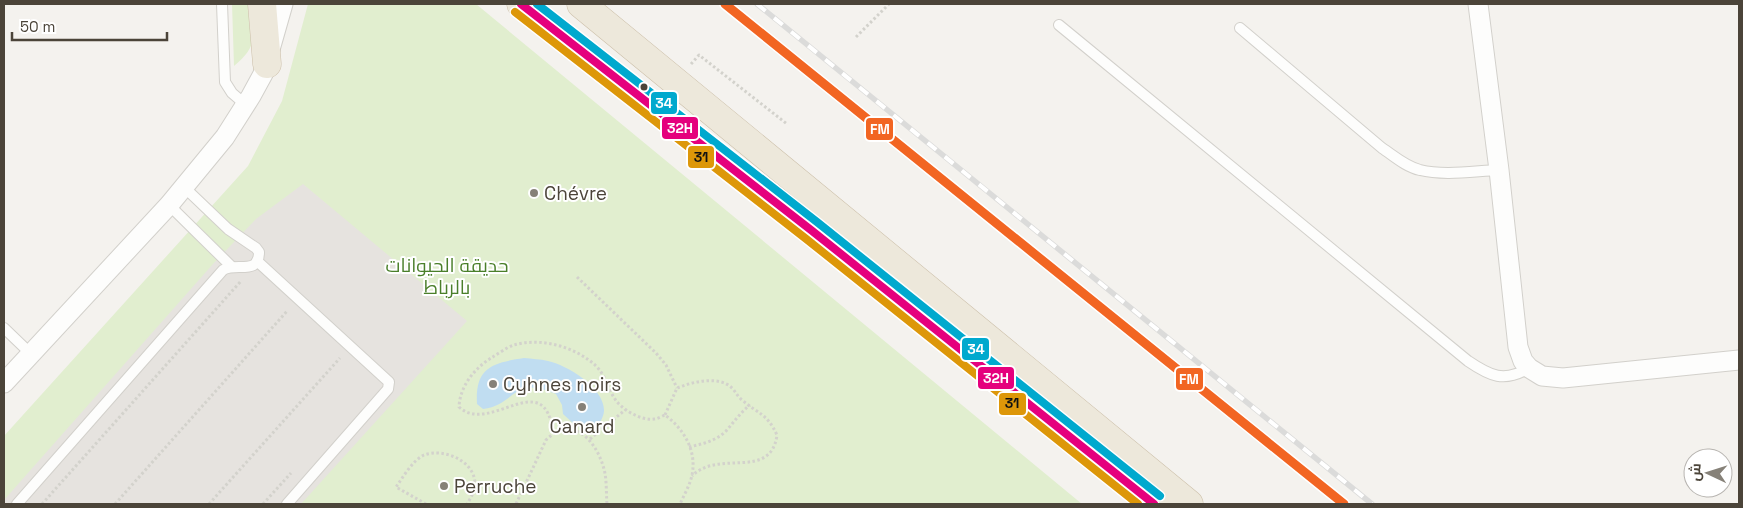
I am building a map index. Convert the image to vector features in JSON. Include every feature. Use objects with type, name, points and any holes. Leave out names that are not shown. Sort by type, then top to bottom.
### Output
[{"type":"highway","points":[[521,4],[811,230],[1154,504]]},
{"type":"highway","points":[[581,4],[1190,504]]},
{"type":"highway","points":[[267,64],[275,8]]},
{"type":"street","points":[[1478,4],[1499,170],[1514,330],[1523,361],[1529,368],[1542,376],[1563,378],[1739,360]]},
{"type":"street","points":[[4,383],[169,205],[210,157],[246,105],[267,64]]},
{"type":"lane","points":[[222,4],[225,82],[232,93],[246,105]]},
{"type":"lane","points":[[1059,25],[1468,361],[1487,374],[1504,377],[1517,375],[1529,368]]},
{"type":"lane","points":[[1240,28],[1382,148],[1407,165],[1419,170],[1438,172],[1499,170]]},
{"type":"lane","points":[[184,187],[228,229],[251,244],[258,257],[389,382],[388,389],[287,504]]},
{"type":"lane","points":[[169,205],[228,268],[252,267],[258,257]]},
{"type":"lane","points":[[17,504],[228,268]]},
{"type":"lane","points":[[4,328],[31,354]]},
{"type":"path","points":[[856,37],[889,4]]},
{"type":"path","points":[[699,54],[787,124]]},
{"type":"path","points":[[577,277],[656,353],[666,365],[677,388]]},
{"type":"path","points":[[42,504],[233,291]]},
{"type":"path","points":[[114,504],[288,310]]},
{"type":"path","points":[[553,433],[551,416],[542,406],[522,402],[481,416],[466,413],[459,406],[460,395],[468,379],[486,361],[513,345],[539,341],[569,349],[596,366],[610,386],[614,399],[625,410],[654,420],[665,415],[677,388],[689,383],[714,381],[731,387],[742,400],[762,412],[777,434],[776,444],[769,454],[757,462],[712,464],[700,468],[692,476]]},
{"type":"path","points":[[209,504],[340,357]]},
{"type":"path","points":[[689,447],[712,441],[725,432],[737,415],[750,405]]},
{"type":"path","points":[[590,439],[605,424],[625,410]]},
{"type":"path","points":[[665,415],[678,425],[693,457],[692,476],[680,504]]},
{"type":"path","points":[[516,504],[546,440],[553,433],[565,428],[579,431],[590,439],[604,469],[607,504]]},
{"type":"path","points":[[426,504],[396,487],[409,468],[423,456],[440,452],[460,459],[470,470],[475,482],[468,504]]},
{"type":"green space","points":[[232,4],[256,4],[254,38],[248,52],[234,66]]},
{"type":"green space","name":"حديقة الحيوانات بالرباط","points":[[308,4],[476,4],[1082,504],[4,504],[4,436],[248,166],[282,101]]},
{"type":"shaded area","points":[[303,184],[467,321],[301,504],[4,504],[4,500],[213,264],[256,219]]},
{"type":"water","points":[[524,358],[556,363],[584,379],[592,386],[603,402],[604,412],[600,422],[588,429],[575,425],[563,414],[562,405],[556,394],[542,389],[522,389],[502,402],[483,409],[477,404],[479,382],[487,369],[502,362]]},
{"type":"railway","points":[[757,4],[1372,504]]},
{"type":"transit line","name":"32H","points":[[521,4],[811,230],[1154,504]]},
{"type":"transit line","name":"34","points":[[537,4],[817,222],[1160,496]]},
{"type":"transit line","name":"FM","points":[[725,4],[1344,504]]},
{"type":"transit line","name":"31","points":[[515,12],[805,238],[1138,504]]},
{"type":"place","name":"Chévre","points":[[534,193]]},
{"type":"place","name":"Cyhnes noirs","points":[[493,384]]},
{"type":"place","name":"Canard","points":[[582,407]]},
{"type":"place","name":"Perruche","points":[[444,486]]}]
